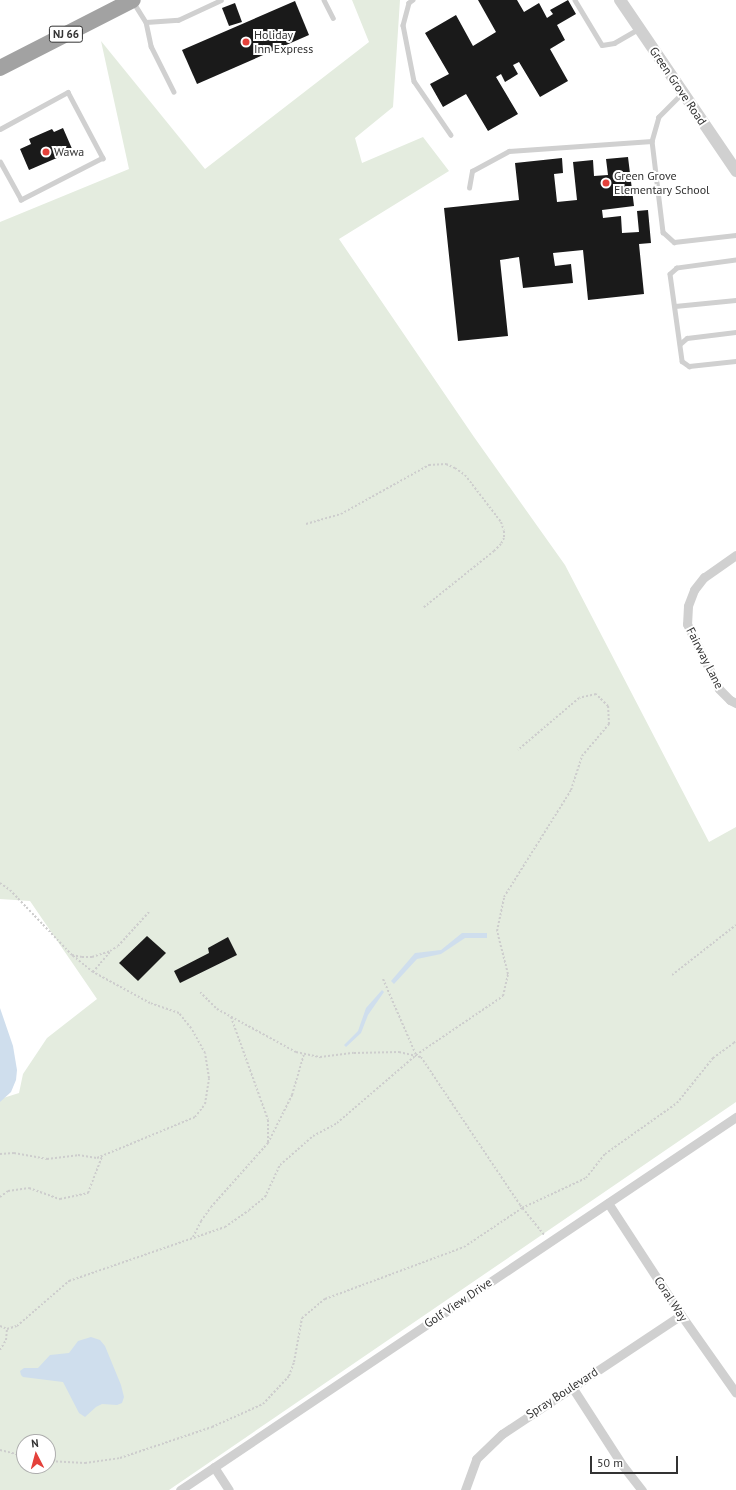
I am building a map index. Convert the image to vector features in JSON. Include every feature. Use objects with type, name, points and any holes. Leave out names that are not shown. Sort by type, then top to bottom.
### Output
[{"type":"highway","name":"NJ 66","points":[[0,68],[133,0]]},
{"type":"street","name":"Green Grove Road","points":[[620,0],[736,171]]},
{"type":"street","name":"Fairway Lane","points":[[736,555],[710,572],[694,590],[688,606],[687,624],[719,689],[730,700],[736,703]]},
{"type":"street","name":"Golf View Drive","points":[[180,1490],[736,1117]]},
{"type":"street","name":"Coral Way","points":[[608,1203],[681,1315],[736,1393]]},
{"type":"street","name":"Spray Boulevard","points":[[465,1490],[476,1459],[502,1434],[681,1315]]},
{"type":"street","points":[[572,1387],[623,1466],[642,1490]]},
{"type":"street","points":[[214,1467],[229,1490]]},
{"type":"lane","points":[[133,0],[146,22],[151,46],[174,92]]},
{"type":"lane","points":[[146,22],[178,20],[221,0]]},
{"type":"lane","points":[[324,0],[333,18]]},
{"type":"lane","points":[[413,0],[409,3],[403,25],[414,81],[451,135]]},
{"type":"lane","points":[[574,0],[602,45],[614,43],[640,28]]},
{"type":"lane","points":[[0,129],[68,92],[103,158],[21,200],[2,170],[0,162]]},
{"type":"lane","points":[[683,93],[659,117],[652,141],[663,232],[674,242],[736,235]]},
{"type":"lane","points":[[469,188],[472,171],[509,151],[652,141]]},
{"type":"lane","points":[[736,260],[677,268],[670,274],[682,361],[689,366],[736,361]]},
{"type":"lane","points":[[675,306],[736,300]]},
{"type":"lane","points":[[680,344],[688,338],[736,332]]},
{"type":"path","points":[[306,524],[340,514],[429,465],[446,464],[465,475],[501,522],[504,531],[504,538],[494,551],[424,607]]},
{"type":"path","points":[[0,1326],[7,1329],[16,1326],[69,1281],[225,1227],[265,1197],[280,1165],[313,1136],[337,1123],[416,1055],[503,996],[508,974],[497,931],[504,897],[571,790],[582,756],[609,724],[608,706],[596,694],[579,698],[518,750]]},
{"type":"path","points":[[0,883],[10,890],[72,954],[92,972],[150,1003],[178,1013],[191,1028],[204,1053],[209,1078],[205,1104],[195,1117],[97,1158],[78,1155],[47,1159],[14,1153],[0,1154]]},
{"type":"path","points":[[92,972],[149,912]]},
{"type":"path","points":[[672,975],[736,925]]},
{"type":"path","points":[[72,954],[92,957],[110,952]]},
{"type":"path","points":[[383,979],[416,1055]]},
{"type":"path","points":[[200,992],[217,1009],[296,1052],[320,1057],[354,1053],[399,1052],[421,1056],[522,1208],[549,1242]]},
{"type":"path","points":[[230,1015],[268,1120],[268,1143]]},
{"type":"path","points":[[56,1461],[85,1463],[120,1458],[212,1427],[263,1404],[288,1376],[294,1362],[302,1318],[325,1299],[464,1246],[522,1208],[586,1178],[605,1154],[677,1103],[713,1058],[736,1040]]},
{"type":"path","points":[[193,1237],[201,1220],[211,1207],[268,1143],[292,1094],[304,1054]]},
{"type":"path","points":[[0,1197],[8,1191],[30,1188],[60,1199],[88,1193],[102,1156]]},
{"type":"path","points":[[0,1350],[6,1340],[7,1329]]},
{"type":"path","points":[[0,1450],[16,1454]]},
{"type":"shaded area","points":[[352,0],[400,0],[393,107],[355,138],[362,163],[423,137],[449,171],[339,239],[474,437],[565,565],[709,842],[736,827],[736,1102],[169,1490],[0,1490],[0,1099],[19,1093],[23,1074],[47,1038],[97,999],[30,901],[0,899],[0,222],[129,169],[101,41],[205,169],[369,42]]},
{"type":"water","points":[[462,933],[487,933],[487,938],[465,938],[441,954],[417,959],[394,984],[391,981],[415,953],[441,950]]},
{"type":"water","points":[[382,990],[384,992],[368,1015],[361,1033],[346,1047],[344,1045],[358,1031],[366,1008]]},
{"type":"water","points":[[0,1008],[13,1046],[17,1070],[16,1080],[11,1092],[0,1102]]},
{"type":"water","points":[[91,1337],[100,1340],[105,1346],[121,1385],[124,1397],[122,1403],[117,1405],[102,1404],[96,1407],[85,1417],[79,1413],[63,1382],[23,1377],[20,1371],[24,1368],[38,1368],[50,1355],[69,1353],[78,1341]]},
{"type":"building","points":[[478,0],[517,0],[524,12],[539,3],[547,18],[553,14],[550,10],[568,0],[576,14],[557,25],[565,40],[550,49],[568,81],[540,97],[519,62],[513,65],[518,74],[505,82],[501,74],[496,77],[518,114],[488,131],[466,94],[443,107],[430,84],[449,74],[425,33],[456,15],[473,46],[496,32]]},
{"type":"building","points":[[295,1],[309,35],[197,84],[182,50]]},
{"type":"building","points":[[235,3],[242,22],[229,26],[222,8]]},
{"type":"building","points":[[63,128],[73,151],[29,170],[20,149],[31,144],[29,139],[52,129],[54,132]]},
{"type":"building","points":[[628,157],[634,206],[602,210],[603,218],[621,216],[622,233],[639,232],[637,211],[648,210],[651,243],[639,244],[644,294],[588,300],[583,250],[553,253],[555,266],[571,264],[573,283],[523,288],[519,257],[500,260],[508,336],[458,341],[444,208],[519,200],[515,163],[562,158],[563,173],[554,174],[557,202],[577,200],[573,162],[593,160],[594,176],[608,175],[606,159]]},
{"type":"building","points":[[147,936],[166,953],[138,981],[119,963]]},
{"type":"building","points":[[228,937],[237,955],[180,983],[174,971],[209,953],[208,948]]},
{"type":"place","name":"Holiday Inn Express","points":[[246,42]]},
{"type":"place","name":"Wawa","points":[[46,152]]},
{"type":"place","name":"Green Grove Elementary School","points":[[606,183]]}]
